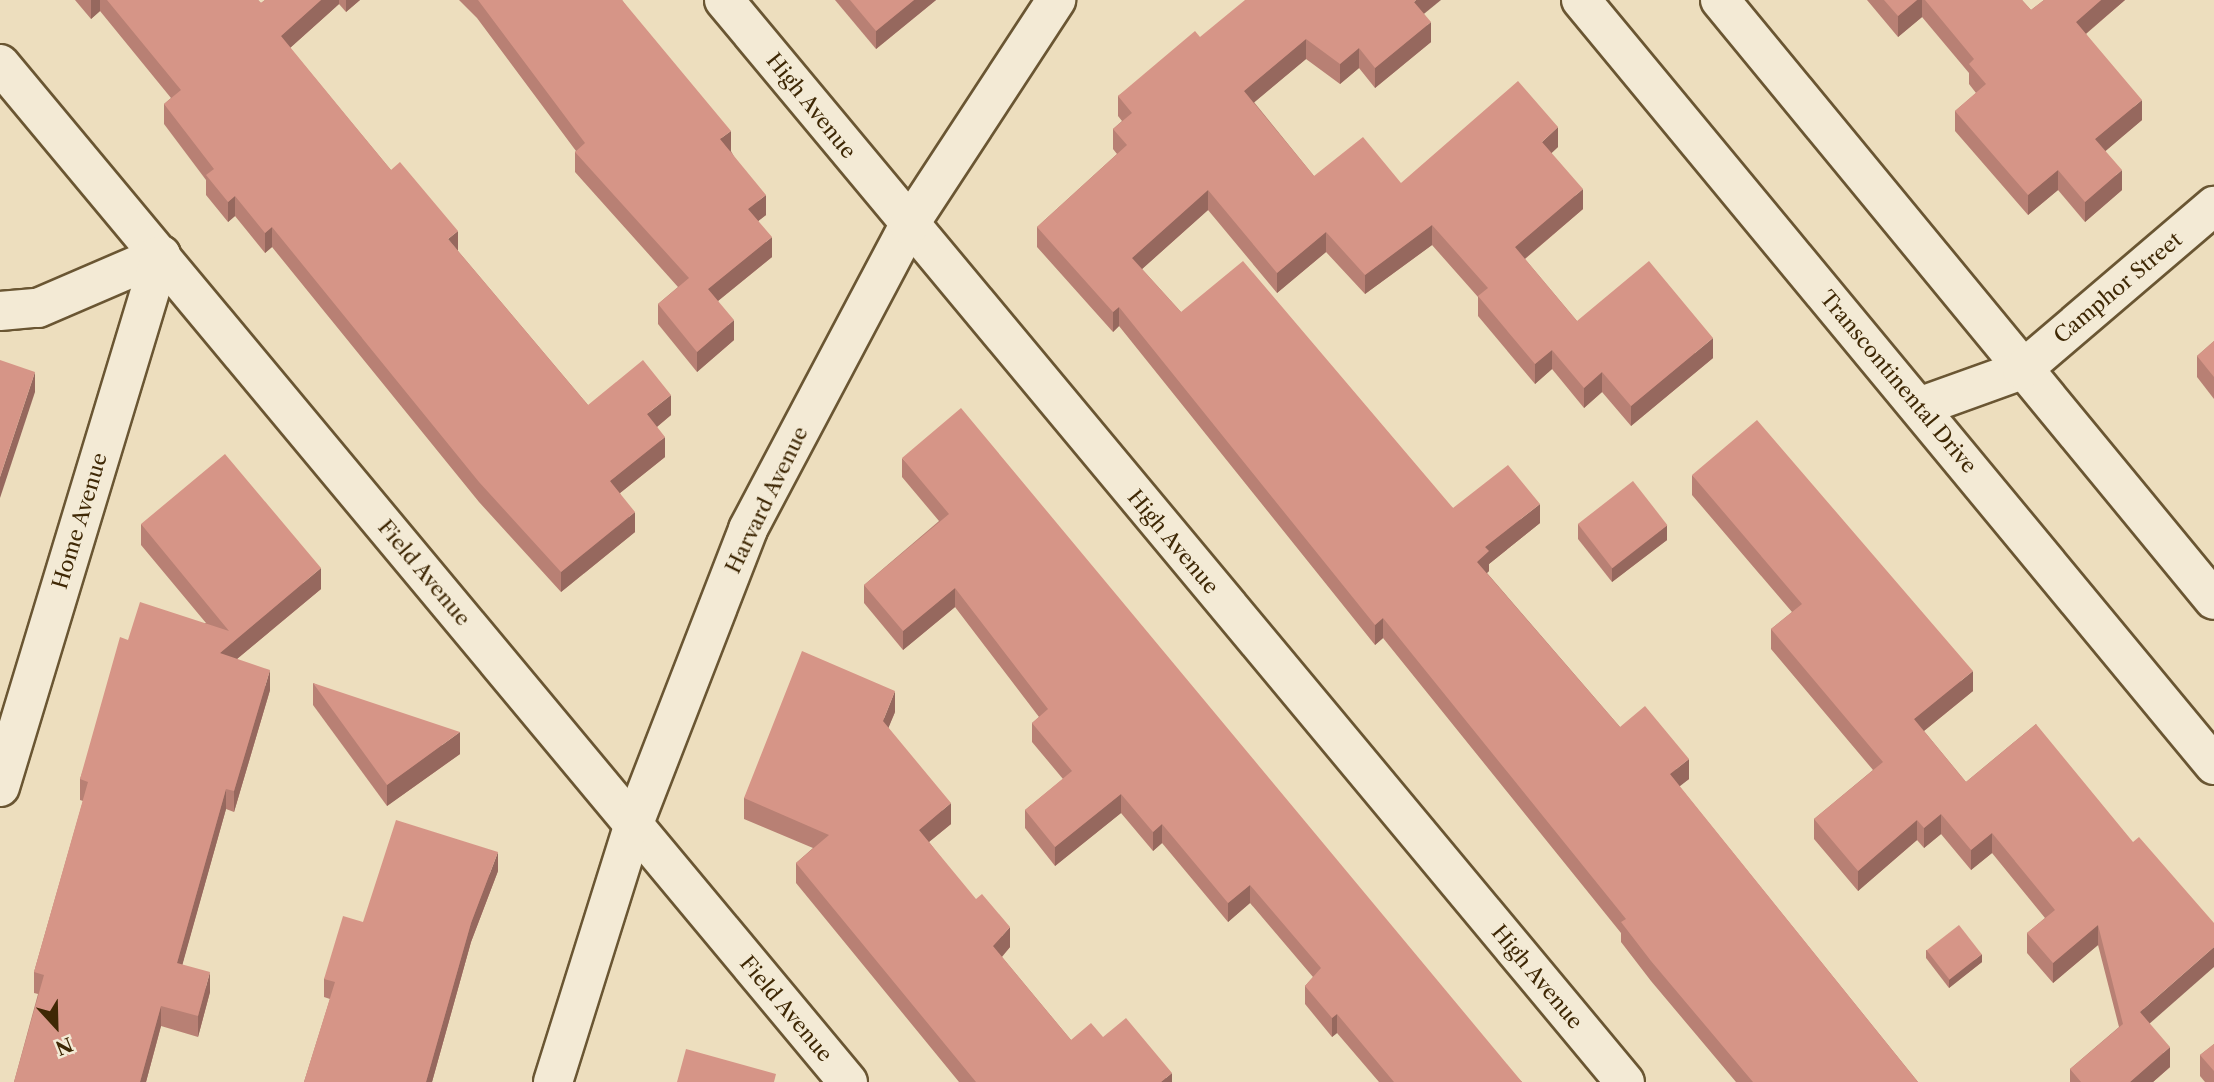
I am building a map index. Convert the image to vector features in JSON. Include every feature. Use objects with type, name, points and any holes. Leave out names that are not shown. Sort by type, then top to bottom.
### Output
[{"type":"street","name":"High Avenue","points":[[724,0],[1625,1082]]},
{"type":"street","name":"Harvard Avenue","points":[[553,1082],[633,826],[748,529],[909,225],[1056,0]]},
{"type":"street","name":"Transcontinental Drive","points":[[1581,0],[2214,765]]},
{"type":"street","points":[[1720,0],[2214,600]]},
{"type":"street","name":"Field Avenue","points":[[0,64],[848,1082]]},
{"type":"street","name":"Camphor Street","points":[[2022,370],[2214,206]]},
{"type":"street","points":[[0,311],[38,308],[161,255]]},
{"type":"street","name":"Home Avenue","points":[[0,787],[161,255]]},
{"type":"street","points":[[1919,407],[2022,370]]},
{"type":"building","points":[[107,0],[258,0],[261,3],[265,0],[321,0],[281,36],[391,170],[400,162],[458,231],[448,239],[588,405],[643,360],[671,395],[647,414],[665,437],[610,481],[635,512],[561,572],[479,482],[272,227],[265,233],[235,196],[228,202],[206,175],[214,169],[164,104],[181,90]]},
{"type":"building","points":[[478,0],[622,0],[731,131],[720,139],[766,195],[748,209],[772,237],[708,289],[734,320],[697,352],[658,304],[689,278],[575,152],[585,143]]},
{"type":"building","points":[[850,0],[914,0],[876,31]]},
{"type":"building","points":[[1245,0],[1416,0],[1414,2],[1431,22],[1375,68],[1359,48],[1340,64],[1306,39],[1244,91],[1314,176],[1363,137],[1401,183],[1518,81],[1558,127],[1542,142],[1583,189],[1515,247],[1577,321],[1649,261],[1713,338],[1631,406],[1602,372],[1584,388],[1552,350],[1535,364],[1478,296],[1488,288],[1432,225],[1365,275],[1326,232],[1277,273],[1208,190],[1132,258],[1181,312],[1243,261],[1453,508],[1508,465],[1540,504],[1485,547],[1489,551],[1477,562],[1620,727],[1645,706],[1689,759],[1670,774],[1918,1082],[1753,1082],[1651,961],[1621,922],[1626,919],[1383,618],[1375,625],[1119,307],[1113,312],[1037,227],[1127,145],[1113,129],[1132,113],[1118,96],[1195,31],[1200,37]]},
{"type":"building","points":[[1884,0],[1917,0],[1898,16]]},
{"type":"building","points":[[1925,0],[2022,0],[2031,10],[2044,0],[2101,0],[2076,22],[2142,100],[2095,139],[2122,170],[2085,202],[2058,170],[2028,195],[1955,111],[1986,84],[1969,64],[1974,59]]},
{"type":"building","points":[[2214,341],[2214,377],[2197,356]]},
{"type":"building","points":[[0,360],[35,372],[0,477]]},
{"type":"building","points":[[961,408],[1522,1082],[1394,1082],[1337,1014],[1332,1018],[1305,986],[1321,968],[1250,885],[1228,903],[1162,824],[1153,832],[1121,794],[1055,847],[1025,810],[1072,771],[1032,723],[1048,709],[955,588],[903,631],[864,585],[949,514],[902,458]]},
{"type":"building","points":[[1757,420],[1973,671],[1914,719],[1966,782],[2036,724],[2133,842],[2139,837],[2214,923],[2214,947],[2140,1012],[2170,1047],[2130,1082],[2081,1082],[2070,1069],[2123,1024],[2098,925],[2053,963],[2027,933],[2055,910],[1992,833],[1971,850],[1941,814],[1924,828],[1917,820],[1858,871],[1814,819],[1883,762],[1771,629],[1802,604],[1692,475]]},
{"type":"building","points":[[225,454],[321,568],[220,653],[270,670],[234,791],[226,789],[177,963],[210,972],[198,1016],[161,1006],[140,1082],[14,1082],[44,975],[34,972],[88,782],[80,779],[120,637],[128,640],[140,602],[229,631],[141,524]]},
{"type":"building","points":[[1633,481],[1667,525],[1612,568],[1578,524]]},
{"type":"building","points":[[802,651],[895,691],[883,721],[951,803],[919,830],[976,899],[982,894],[1010,927],[993,946],[1071,1040],[1091,1023],[1103,1037],[1126,1018],[1172,1073],[1161,1082],[976,1082],[796,863],[829,835],[744,798]]},
{"type":"building","points":[[313,683],[460,732],[387,785]]},
{"type":"building","points":[[396,820],[498,852],[471,923],[426,1082],[304,1082],[335,982],[324,979],[343,916],[363,922]]},
{"type":"building","points":[[1959,925],[1982,954],[1949,979],[1927,950]]},
{"type":"building","points":[[2214,1044],[2214,1071],[2200,1055]]},
{"type":"building","points":[[686,1049],[776,1074],[774,1082],[677,1082]]}]
